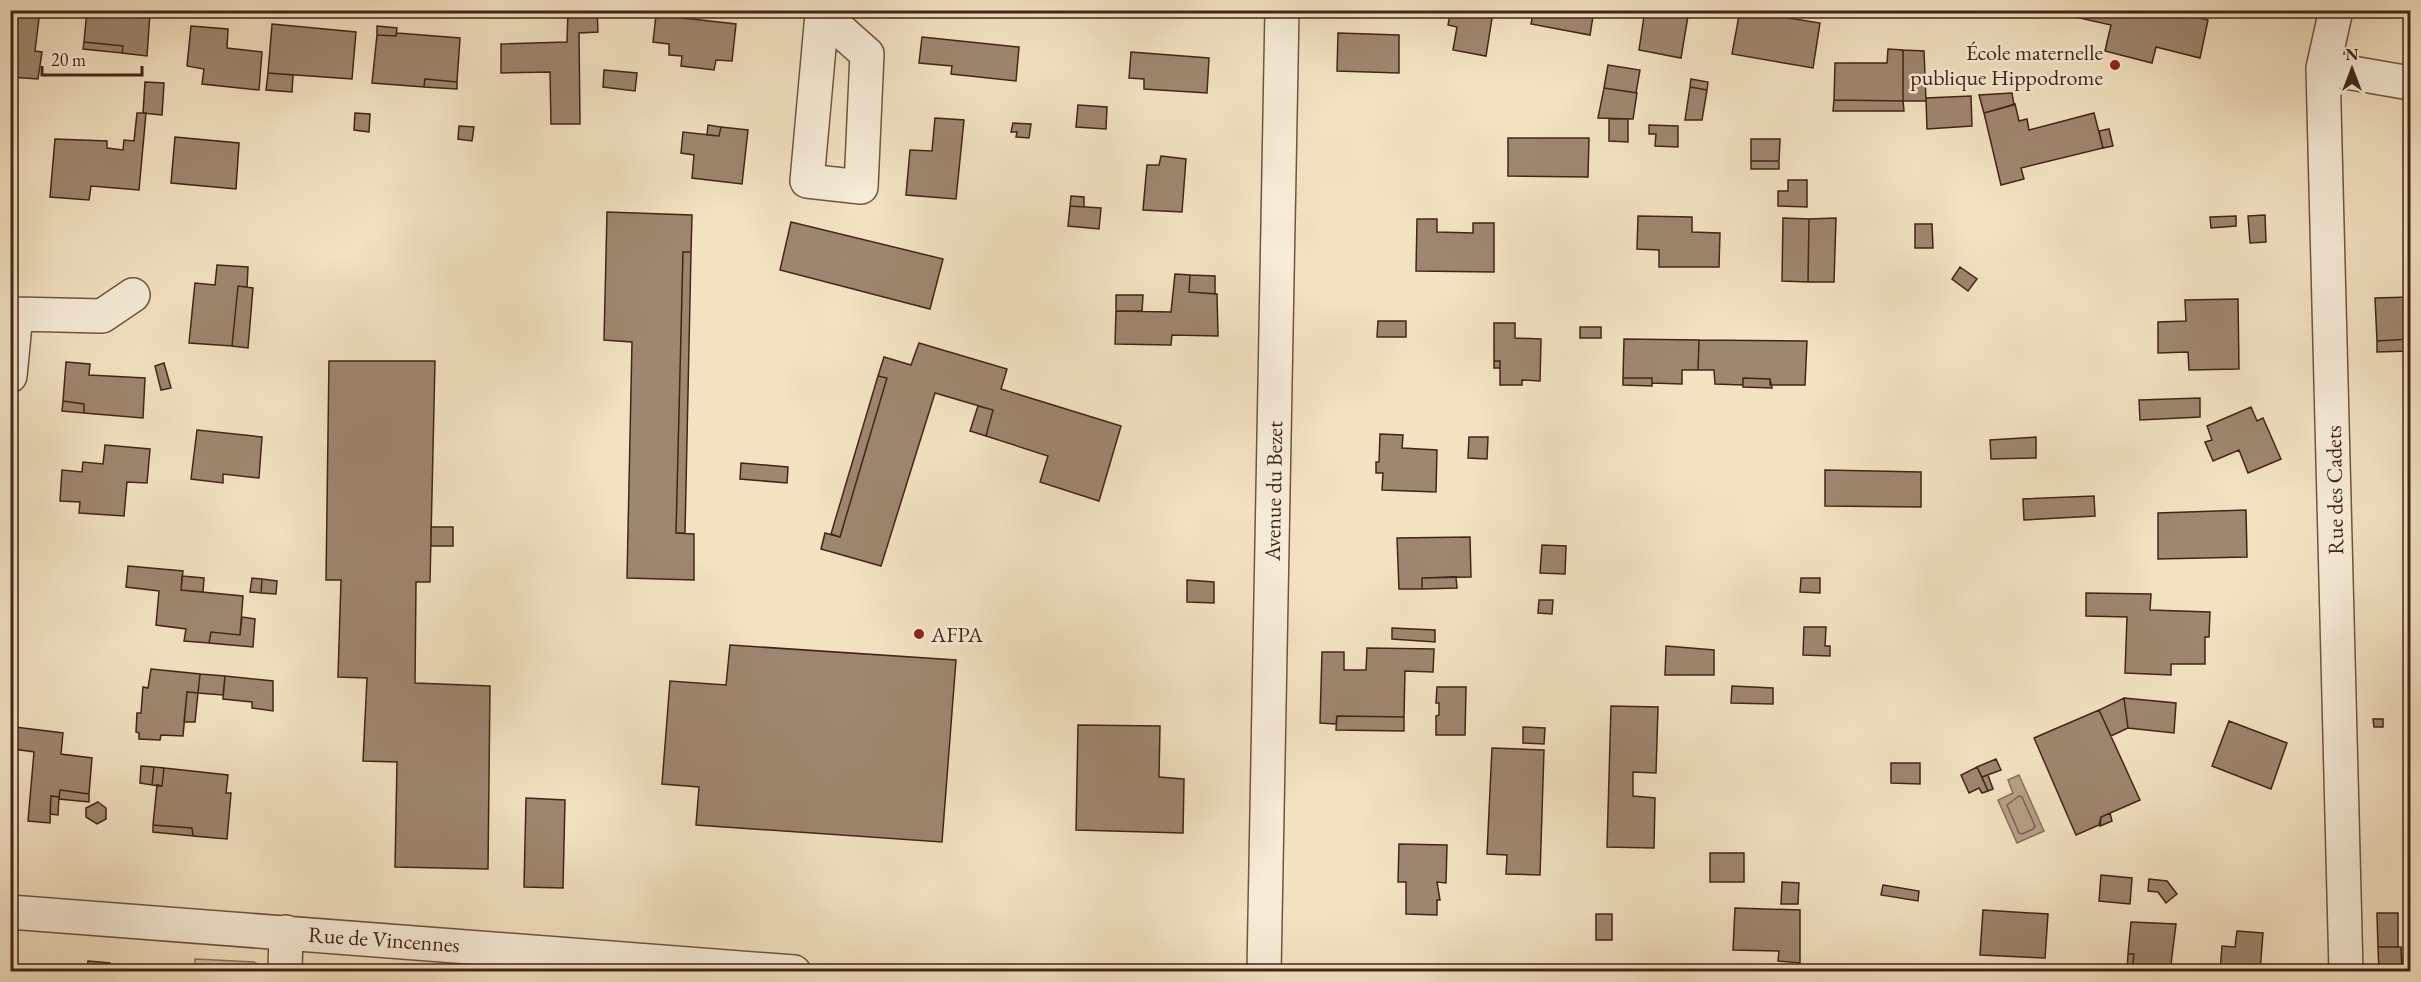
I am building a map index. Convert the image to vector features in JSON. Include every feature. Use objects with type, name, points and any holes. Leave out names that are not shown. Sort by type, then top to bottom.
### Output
[{"type":"street","name":"Avenue du Bezet","points":[[1264,972],[1282,10]]},
{"type":"street","name":"Rue des Cadets","points":[[2336,10],[2323,68],[2346,972]]},
{"type":"street","points":[[822,12],[867,54],[861,187],[807,181],[822,12]]},
{"type":"street","points":[[2323,68],[2410,83]]},
{"type":"street","points":[[10,376],[13,314],[102,316],[133,295]]},
{"type":"street","name":"Rue de Vincennes","points":[[10,912],[794,972]]},
{"type":"street","points":[[285,972],[286,932]]},
{"type":"shaded area","points":[[195,959],[254,962],[262,967],[263,971],[195,971]]},
{"type":"water","points":[[2019,775],[2044,831],[2017,843],[1998,800],[2013,793],[2008,780]]},
{"type":"building","points":[[10,10],[40,10],[35,51],[42,52],[38,79],[10,77]]},
{"type":"building","points":[[87,10],[150,13],[147,56],[122,53],[123,46],[84,42]]},
{"type":"building","points":[[568,10],[597,10],[598,32],[579,33],[580,124],[551,124],[550,72],[501,73],[501,44],[567,42]]},
{"type":"building","points":[[1349,10],[1406,10],[1406,14],[1349,13]]},
{"type":"building","points":[[1451,10],[1478,10],[1478,15],[1492,18],[1486,56],[1453,50],[1457,27],[1448,25]]},
{"type":"building","points":[[1478,10],[1494,10],[1492,18],[1478,15]]},
{"type":"building","points":[[1534,10],[1594,10],[1590,35],[1531,24]]},
{"type":"building","points":[[1645,10],[1689,10],[1681,58],[1639,50]]},
{"type":"building","points":[[1740,10],[1820,23],[1813,68],[1732,54]]},
{"type":"building","points":[[2067,10],[2166,10],[2208,20],[2200,58],[2156,47],[2152,63],[2105,51],[2111,25],[2066,15]]},
{"type":"building","points":[[656,15],[736,24],[732,61],[716,60],[714,70],[681,66],[682,56],[669,55],[669,44],[653,42]]},
{"type":"building","points":[[272,24],[356,32],[352,79],[268,73]]},
{"type":"building","points":[[191,26],[228,29],[227,48],[262,52],[259,90],[202,84],[204,69],[187,66]]},
{"type":"building","points":[[377,26],[397,28],[396,36],[377,35]]},
{"type":"building","points":[[397,33],[460,38],[457,82],[425,79],[424,87],[372,83],[377,35],[396,36]]},
{"type":"building","points":[[1338,33],[1399,35],[1399,73],[1337,71]]},
{"type":"building","points":[[922,37],[1019,47],[1016,81],[951,74],[952,66],[919,63]]},
{"type":"building","points":[[84,42],[123,46],[122,53],[83,49]]},
{"type":"building","points":[[1888,49],[1903,50],[1903,101],[1834,100],[1835,63],[1887,63]]},
{"type":"building","points":[[1903,50],[1924,51],[1926,101],[1903,101]]},
{"type":"building","points":[[1131,52],[1209,58],[1207,93],[1144,89],[1144,79],[1129,78]]},
{"type":"building","points":[[1608,65],[1640,70],[1636,93],[1604,88]]},
{"type":"building","points":[[604,70],[637,73],[635,91],[603,87]]},
{"type":"building","points":[[268,73],[293,75],[292,92],[266,90]]},
{"type":"building","points":[[425,79],[457,82],[457,89],[424,87]]},
{"type":"building","points":[[1691,79],[1708,82],[1707,90],[1690,87]]},
{"type":"building","points":[[145,82],[164,83],[162,115],[143,113]]},
{"type":"building","points":[[1690,87],[1707,90],[1702,120],[1685,120]]},
{"type":"building","points":[[1604,88],[1637,93],[1633,119],[1598,118]]},
{"type":"building","points":[[2012,93],[2014,105],[1984,113],[1979,95]]},
{"type":"building","points":[[1971,96],[1972,126],[1927,129],[1926,98]]},
{"type":"building","points":[[1834,100],[1903,101],[1904,111],[1833,111]]},
{"type":"building","points":[[2015,104],[2019,121],[2027,119],[2029,130],[2094,113],[2103,148],[2021,168],[2024,179],[2001,185],[1984,113]]},
{"type":"building","points":[[1078,105],[1107,107],[1106,129],[1076,127]]},
{"type":"building","points":[[137,113],[146,113],[139,190],[91,186],[89,200],[50,197],[55,139],[107,141],[107,148],[123,150],[124,140],[134,141]]},
{"type":"building","points":[[355,113],[370,114],[369,132],[354,130]]},
{"type":"building","points":[[935,118],[964,120],[956,199],[906,195],[910,150],[932,151]]},
{"type":"building","points":[[1609,119],[1628,119],[1628,142],[1609,141]]},
{"type":"building","points":[[1013,123],[1031,124],[1029,138],[1016,137],[1017,132],[1011,132]]},
{"type":"building","points":[[708,125],[721,127],[719,136],[707,135]]},
{"type":"building","points":[[1649,125],[1678,126],[1678,147],[1655,146],[1656,134],[1649,134]]},
{"type":"building","points":[[459,126],[474,127],[472,141],[458,139]]},
{"type":"building","points":[[721,127],[748,130],[742,184],[692,178],[694,155],[681,153],[683,132],[719,136]]},
{"type":"building","points":[[2109,129],[2113,146],[2103,148],[2099,131]]},
{"type":"building","points":[[175,137],[239,143],[236,189],[171,183]]},
{"type":"building","points":[[1508,138],[1589,138],[1588,177],[1508,176]]},
{"type":"building","points":[[1751,139],[1780,139],[1779,161],[1751,161]]},
{"type":"building","points":[[1161,156],[1186,159],[1182,212],[1143,210],[1147,165],[1159,165]]},
{"type":"building","points":[[1751,161],[1779,161],[1779,169],[1751,169]]},
{"type":"building","points":[[1788,180],[1807,180],[1807,207],[1778,206],[1778,191],[1788,191]]},
{"type":"building","points":[[1071,196],[1084,197],[1084,207],[1070,206]]},
{"type":"building","points":[[1070,206],[1101,208],[1099,229],[1068,226]]},
{"type":"building","points":[[607,212],[692,215],[691,252],[683,252],[676,533],[694,534],[694,580],[627,578],[632,342],[604,340]]},
{"type":"building","points":[[2265,215],[2266,242],[2250,243],[2248,216]]},
{"type":"building","points":[[1638,216],[1692,217],[1692,232],[1720,233],[1719,267],[1659,267],[1659,250],[1637,249]]},
{"type":"building","points":[[2236,216],[2236,226],[2211,228],[2210,217]]},
{"type":"building","points":[[1783,218],[1809,219],[1808,282],[1782,281]]},
{"type":"building","points":[[1836,218],[1834,282],[1808,282],[1809,219]]},
{"type":"building","points":[[1417,219],[1437,219],[1437,232],[1473,233],[1473,223],[1494,223],[1494,272],[1416,271]]},
{"type":"building","points":[[791,222],[943,259],[930,309],[780,270]]},
{"type":"building","points":[[1915,224],[1932,224],[1933,248],[1915,248]]},
{"type":"building","points":[[683,252],[691,252],[685,533],[676,533]]},
{"type":"building","points":[[217,265],[248,267],[247,287],[238,286],[232,346],[189,343],[195,283],[215,285]]},
{"type":"building","points":[[1960,267],[1977,279],[1968,291],[1952,279]]},
{"type":"building","points":[[1175,274],[1190,275],[1189,292],[1217,294],[1218,336],[1172,335],[1171,345],[1115,344],[1116,311],[1171,312]]},
{"type":"building","points":[[1190,275],[1215,276],[1215,294],[1189,292]]},
{"type":"building","points":[[238,286],[253,288],[248,348],[232,346]]},
{"type":"building","points":[[1116,295],[1143,295],[1142,311],[1116,311]]},
{"type":"building","points":[[2410,297],[2410,339],[2377,341],[2375,298]]},
{"type":"building","points":[[2238,299],[2239,369],[2189,370],[2188,352],[2158,353],[2158,322],[2186,321],[2185,300]]},
{"type":"building","points":[[1378,321],[1406,321],[1406,337],[1377,337]]},
{"type":"building","points":[[1494,323],[1515,323],[1515,338],[1541,339],[1540,381],[1522,380],[1522,385],[1500,385],[1500,361],[1494,361]]},
{"type":"building","points":[[1580,327],[1601,327],[1601,338],[1580,338]]},
{"type":"building","points":[[1624,339],[1699,340],[1698,370],[1682,370],[1682,384],[1652,383],[1652,378],[1623,378]]},
{"type":"building","points":[[2410,339],[2410,351],[2377,352],[2377,341]]},
{"type":"building","points":[[1699,340],[1807,341],[1805,385],[1770,385],[1770,379],[1743,378],[1743,385],[1715,384],[1714,370],[1698,370]]},
{"type":"building","points":[[919,343],[1007,369],[1001,389],[1121,426],[1099,501],[1040,482],[1048,456],[986,436],[993,410],[935,393],[881,566],[821,549],[825,533],[840,537],[887,378],[878,376],[884,357],[911,365]]},
{"type":"building","points":[[329,361],[435,361],[430,582],[416,582],[415,683],[490,686],[488,869],[395,867],[397,762],[363,761],[367,678],[338,677],[341,580],[326,580]]},
{"type":"building","points":[[1494,361],[1500,361],[1500,368],[1494,368]]},
{"type":"building","points":[[66,362],[90,364],[89,375],[145,378],[143,418],[84,413],[84,404],[63,401]]},
{"type":"building","points":[[164,363],[171,388],[161,390],[155,366]]},
{"type":"building","points":[[878,376],[887,378],[840,537],[831,534]]},
{"type":"building","points":[[1623,378],[1652,378],[1652,386],[1623,385]]},
{"type":"building","points":[[1743,378],[1770,379],[1772,388],[1743,387]]},
{"type":"building","points":[[2200,398],[2200,417],[2140,420],[2139,400]]},
{"type":"building","points":[[63,401],[84,404],[84,413],[62,411]]},
{"type":"building","points":[[978,406],[993,410],[986,436],[970,431]]},
{"type":"building","points":[[2251,407],[2257,421],[2263,418],[2281,459],[2248,473],[2239,450],[2213,461],[2205,442],[2212,440],[2207,426]]},
{"type":"building","points":[[197,430],[262,437],[259,478],[223,474],[223,483],[191,479]]},
{"type":"building","points":[[1380,434],[1403,435],[1402,448],[1437,450],[1436,492],[1382,490],[1383,473],[1376,473],[1376,462],[1379,462]]},
{"type":"building","points":[[1469,437],[1488,437],[1487,459],[1468,458]]},
{"type":"building","points":[[2036,437],[2036,458],[1991,459],[1990,440]]},
{"type":"building","points":[[105,445],[150,449],[147,483],[127,482],[124,516],[79,513],[80,502],[60,501],[62,470],[82,472],[83,462],[103,464]]},
{"type":"building","points":[[741,463],[788,467],[787,483],[740,479]]},
{"type":"building","points":[[1825,470],[1921,472],[1921,507],[1825,506]]},
{"type":"building","points":[[2410,489],[2410,528],[2407,528],[2405,490]]},
{"type":"building","points":[[2094,496],[2095,516],[2024,520],[2023,499]]},
{"type":"building","points":[[2246,510],[2247,557],[2158,559],[2158,513]]},
{"type":"building","points":[[431,527],[453,527],[453,546],[431,546]]},
{"type":"building","points":[[1470,537],[1471,577],[1422,578],[1422,589],[1399,589],[1397,538]]},
{"type":"building","points":[[1542,545],[1566,546],[1565,574],[1540,573]]},
{"type":"building","points":[[128,566],[183,571],[181,590],[243,596],[240,635],[211,632],[209,643],[184,641],[186,629],[156,625],[159,591],[126,587]]},
{"type":"building","points":[[182,576],[204,578],[203,592],[181,590]]},
{"type":"building","points":[[1456,577],[1457,588],[1422,589],[1422,578]]},
{"type":"building","points":[[252,578],[262,579],[261,593],[250,592]]},
{"type":"building","points":[[1801,578],[1820,578],[1820,593],[1800,592]]},
{"type":"building","points":[[262,579],[277,581],[276,594],[261,593]]},
{"type":"building","points":[[1187,580],[1214,582],[1214,603],[1187,602]]},
{"type":"building","points":[[2086,593],[2151,594],[2150,610],[2210,612],[2209,637],[2205,637],[2205,664],[2171,664],[2171,675],[2125,673],[2127,617],[2086,616]]},
{"type":"building","points":[[1539,600],[1553,600],[1552,614],[1538,613]]},
{"type":"building","points":[[242,617],[255,619],[253,647],[209,643],[211,632],[240,635]]},
{"type":"building","points":[[1804,627],[1826,627],[1825,646],[1830,646],[1830,656],[1803,655]]},
{"type":"building","points":[[1392,628],[1435,630],[1435,642],[1392,639]]},
{"type":"building","points":[[730,645],[956,660],[942,842],[696,825],[699,787],[662,784],[670,681],[726,685]]},
{"type":"building","points":[[1666,646],[1714,650],[1714,675],[1665,675]]},
{"type":"building","points":[[1367,648],[1434,649],[1433,672],[1405,671],[1404,717],[1337,716],[1336,724],[1320,723],[1322,652],[1344,652],[1344,670],[1366,670]]},
{"type":"building","points":[[151,669],[200,674],[198,693],[187,692],[183,736],[161,735],[160,740],[139,739],[139,733],[136,732],[137,713],[141,713],[143,687],[148,688]]},
{"type":"building","points":[[200,674],[225,676],[223,695],[198,693]]},
{"type":"building","points":[[225,676],[273,681],[273,711],[252,708],[252,702],[223,699]]},
{"type":"building","points":[[1732,686],[1773,688],[1773,704],[1731,703]]},
{"type":"building","points":[[1437,687],[1466,687],[1465,735],[1436,735],[1436,716],[1439,715],[1439,703],[1436,703]]},
{"type":"building","points":[[187,692],[198,693],[195,722],[184,722]]},
{"type":"building","points":[[2124,698],[2128,728],[2111,736],[2099,710]]},
{"type":"building","points":[[2124,698],[2176,703],[2174,733],[2128,728]]},
{"type":"building","points":[[1611,706],[1658,707],[1656,773],[1633,772],[1633,796],[1655,798],[1654,848],[1607,847]]},
{"type":"building","points":[[2099,710],[2140,800],[2101,817],[2099,825],[2076,835],[2034,738]]},
{"type":"building","points":[[1337,716],[1404,717],[1404,731],[1336,730]]},
{"type":"building","points":[[2373,719],[2383,719],[2383,727],[2374,727]]},
{"type":"building","points":[[2229,721],[2287,743],[2271,789],[2212,766]]},
{"type":"building","points":[[1078,725],[1160,726],[1159,777],[1184,779],[1183,833],[1076,830]]},
{"type":"building","points":[[15,727],[63,733],[61,754],[92,758],[89,794],[60,790],[59,797],[51,796],[50,823],[28,821],[34,752],[14,749]]},
{"type":"building","points":[[1523,727],[1545,728],[1544,744],[1523,743]]},
{"type":"building","points":[[1492,748],[1544,750],[1540,875],[1506,874],[1507,855],[1487,854]]},
{"type":"building","points":[[1996,759],[2001,770],[1982,777],[1977,767]]},
{"type":"building","points":[[1891,763],[1920,763],[1920,784],[1891,783]]},
{"type":"building","points":[[141,766],[154,767],[152,785],[140,783]]},
{"type":"building","points":[[154,767],[164,768],[162,786],[152,785]]},
{"type":"building","points":[[1977,767],[1988,791],[1982,793],[1979,788],[1969,793],[1961,775]]},
{"type":"building","points":[[164,768],[228,775],[226,793],[231,793],[227,839],[193,836],[192,828],[153,825],[157,785],[162,786]]},
{"type":"building","points":[[1988,775],[1993,789],[1988,791],[1982,777]]},
{"type":"building","points":[[60,790],[89,794],[89,802],[59,799]]},
{"type":"building","points":[[51,796],[59,797],[58,815],[50,814]]},
{"type":"building","points":[[526,798],[565,800],[563,888],[524,887]]},
{"type":"building","points":[[98,802],[106,808],[106,819],[97,824],[86,817],[86,808]]},
{"type":"building","points":[[2110,813],[2112,821],[2100,826],[2101,817]]},
{"type":"building","points":[[153,825],[192,828],[193,836],[153,832]]},
{"type":"building","points":[[1399,844],[1447,845],[1446,883],[1437,882],[1440,900],[1437,900],[1437,915],[1406,914],[1406,882],[1398,882]]},
{"type":"building","points":[[1710,853],[1744,853],[1744,882],[1710,882]]},
{"type":"building","points":[[2101,875],[2132,878],[2130,904],[2099,901]]},
{"type":"building","points":[[2149,879],[2167,881],[2177,894],[2166,903],[2158,892],[2148,891]]},
{"type":"building","points":[[1782,882],[1799,883],[1798,904],[1781,904]]},
{"type":"building","points":[[1883,885],[1919,891],[1918,901],[1881,895]]},
{"type":"building","points":[[1735,908],[1800,910],[1800,963],[1778,961],[1779,951],[1733,950]]},
{"type":"building","points":[[1983,910],[2048,914],[2045,958],[1980,955]]},
{"type":"building","points":[[2377,913],[2398,913],[2398,947],[2378,947]]},
{"type":"building","points":[[1596,914],[1612,914],[1612,940],[1596,940]]},
{"type":"building","points":[[2131,922],[2176,924],[2170,972],[2132,972],[2134,954],[2128,954]]},
{"type":"building","points":[[2237,931],[2263,933],[2260,972],[2220,972],[2222,946],[2235,947]]},
{"type":"building","points":[[2378,947],[2401,947],[2402,972],[2379,972]]},
{"type":"building","points":[[2128,954],[2134,954],[2132,972],[2127,972]]},
{"type":"building","points":[[2402,959],[2410,959],[2410,972],[2402,972]]},
{"type":"building","points":[[88,961],[110,963],[110,969],[141,972],[87,972]]},
{"type":"place","name":"École maternelle publique Hippodrome","points":[[2115,65]]},
{"type":"place","name":"AFPA","points":[[919,634]]}]
